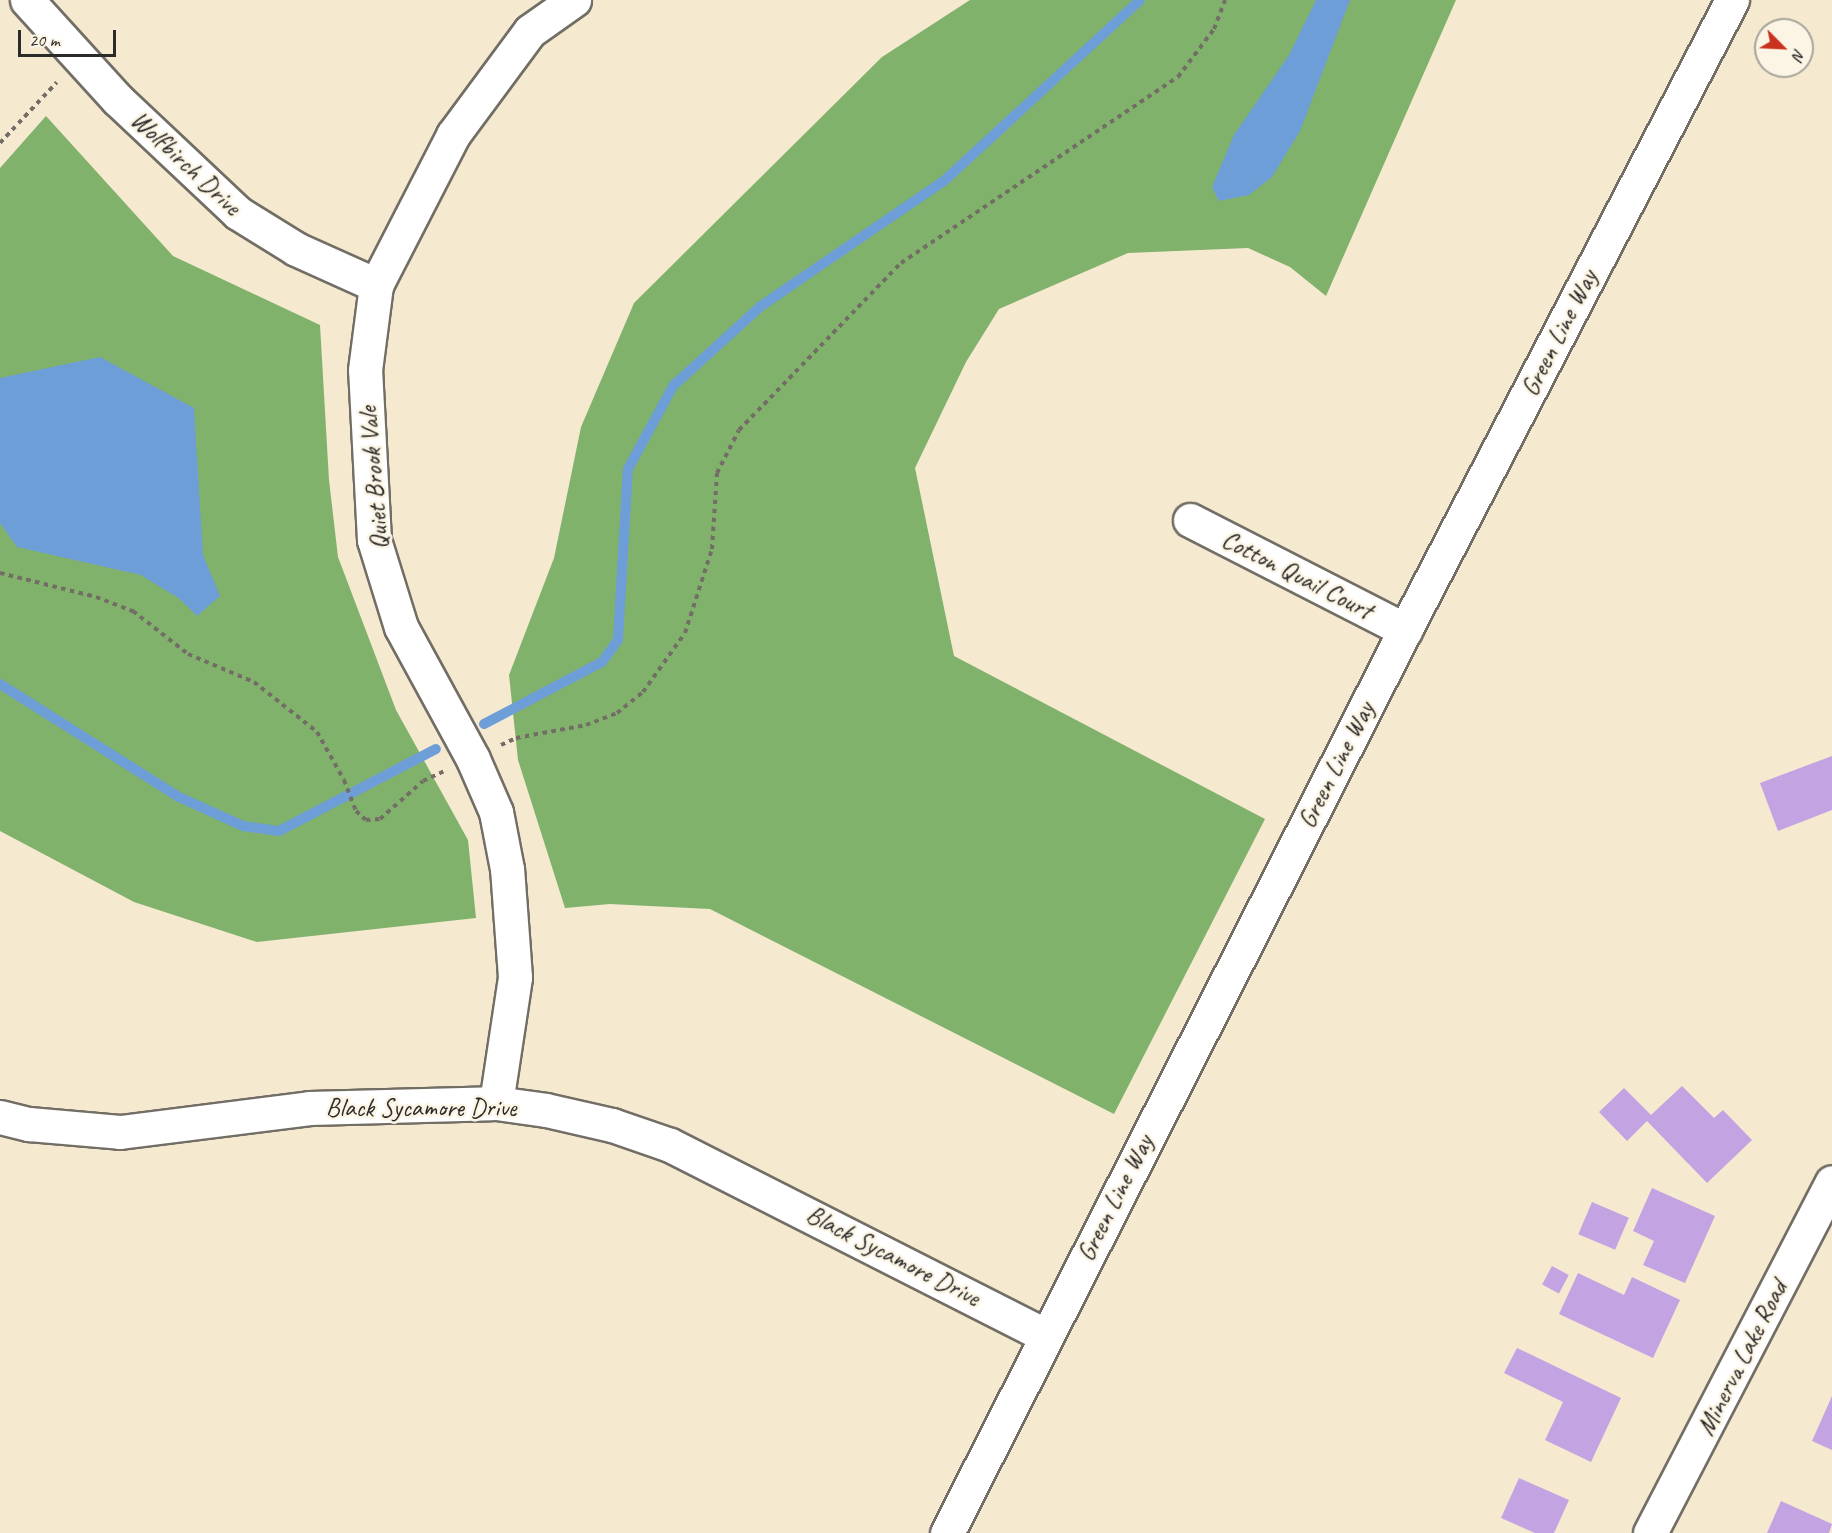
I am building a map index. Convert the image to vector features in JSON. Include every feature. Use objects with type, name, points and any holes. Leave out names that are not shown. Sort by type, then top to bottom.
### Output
[{"type":"street","name":"Wolfbirch Drive","points":[[27,0],[82,60],[238,213],[296,249],[376,285]]},
{"type":"street","name":"Quiet Brook Vale","points":[[496,1103],[514,977],[507,869],[496,812],[473,759],[401,627],[374,540],[365,370],[376,285],[453,135],[530,31],[574,0]]},
{"type":"street","name":"Green Line Way","points":[[947,1533],[1045,1335],[1405,630],[1732,0]]},
{"type":"street","name":"Cotton Quail Court","points":[[1190,520],[1405,630]]},
{"type":"street","name":"Black Sycamore Drive","points":[[0,1117],[29,1124],[120,1132],[309,1108],[496,1103],[612,1125],[670,1145],[1045,1335]]},
{"type":"street","name":"Minerva Lake Road","points":[[1650,1533],[1832,1182]]},
{"type":"path","points":[[497,747],[516,738],[586,725],[617,713],[643,692],[685,633],[712,549],[717,473],[739,430],[901,263],[1178,77],[1214,29],[1225,0]]},
{"type":"path","points":[[0,143],[82,60]]},
{"type":"path","points":[[0,573],[96,597],[133,611],[188,654],[254,682],[316,732],[344,780],[356,811],[366,820],[380,819],[423,781],[448,770]]},
{"type":"green space","points":[[970,0],[1456,0],[1326,296],[1290,267],[1248,248],[1128,253],[999,309],[966,362],[915,468],[954,656],[1265,819],[1114,1114],[710,909],[610,904],[565,908],[518,760],[509,675],[554,558],[581,427],[634,303],[882,57]]},
{"type":"green space","points":[[46,116],[173,256],[320,325],[329,480],[338,557],[396,710],[468,840],[476,918],[257,942],[134,902],[0,831],[0,168]]},
{"type":"water","points":[[1316,0],[1350,0],[1300,131],[1272,177],[1249,195],[1219,201],[1212,187],[1234,135],[1289,55]]},
{"type":"water","points":[[100,357],[194,408],[203,555],[220,596],[197,616],[180,599],[141,575],[17,547],[0,523],[0,378]]},
{"type":"building","points":[[1832,756],[1832,810],[1778,831],[1760,783]]},
{"type":"building","points":[[1682,1086],[1714,1118],[1723,1110],[1752,1140],[1707,1183],[1647,1121],[1627,1141],[1599,1112],[1624,1088],[1651,1115]]},
{"type":"building","points":[[1652,1188],[1715,1216],[1685,1283],[1643,1265],[1654,1241],[1633,1231]]},
{"type":"building","points":[[1592,1202],[1629,1218],[1615,1250],[1578,1234]]},
{"type":"building","points":[[1552,1266],[1569,1275],[1559,1293],[1542,1285]]},
{"type":"building","points":[[1578,1273],[1624,1295],[1632,1277],[1680,1300],[1653,1358],[1559,1314]]},
{"type":"building","points":[[1517,1348],[1621,1398],[1591,1462],[1545,1440],[1563,1402],[1504,1373]]},
{"type":"building","points":[[1832,1396],[1832,1450],[1812,1441]]},
{"type":"building","points":[[1519,1478],[1569,1500],[1554,1533],[1535,1533],[1501,1518]]},
{"type":"building","points":[[1781,1501],[1832,1524],[1829,1533],[1767,1533]]},
{"type":"waterway","points":[[484,724],[602,662],[618,640],[628,469],[673,386],[761,306],[945,180],[1140,0]]},
{"type":"waterway","points":[[0,684],[179,797],[243,826],[279,831],[436,749]]}]
